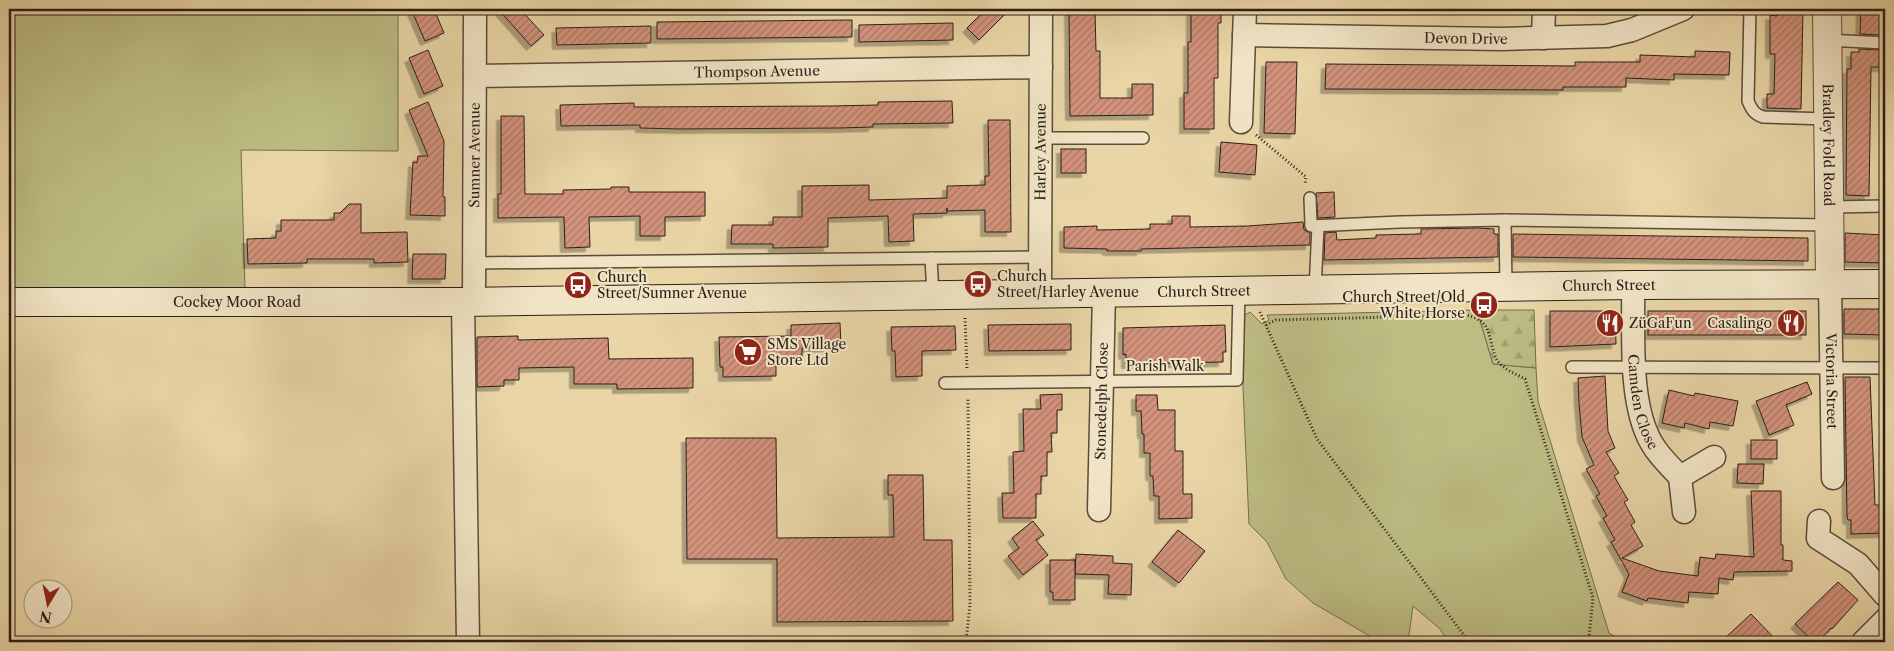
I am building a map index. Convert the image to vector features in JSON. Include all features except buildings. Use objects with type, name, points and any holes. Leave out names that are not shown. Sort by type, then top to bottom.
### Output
[{"type":"main road","name":"Bradley Fold Road","points":[[1827,9],[1830,283]]},
{"type":"main road","name":"Church Street","points":[[468,302],[1506,287],[1885,284]]},
{"type":"main road","name":"Cockey Moor Road","points":[[9,302],[468,302]]},
{"type":"street","name":"Sumner Avenue","points":[[468,642],[468,302],[474,263],[475,9]]},
{"type":"street","name":"Harley Avenue","points":[[1040,294],[1041,9]]},
{"type":"street","points":[[1241,122],[1245,9]]},
{"type":"street","points":[[1543,38],[1544,9]]},
{"type":"street","name":"Devon Drive","points":[[1244,35],[1543,38],[1607,36],[1632,30],[1683,9]]},
{"type":"street","name":"Thompson Avenue","points":[[475,76],[1041,67]]},
{"type":"street","name":"Victoria Street","points":[[1830,283],[1833,478]]},
{"type":"street","name":"Camden Close","points":[[1633,286],[1634,367],[1640,414],[1648,436],[1665,462],[1680,476]]},
{"type":"street","name":"Stonedelph Close","points":[[1098,514],[1104,293]]},
{"type":"street","points":[[1684,512],[1680,476],[1714,457]]},
{"type":"street","points":[[1818,521],[1818,538],[1858,564],[1885,596]]},
{"type":"street","points":[[1863,642],[1885,620]]},
{"type":"lane","points":[[1750,9],[1748,101],[1752,110],[1757,115],[1763,117],[1828,119]]},
{"type":"lane","points":[[1827,40],[1885,43]]},
{"type":"lane","points":[[1041,138],[1143,138]]},
{"type":"lane","points":[[1307,196],[1311,226],[1400,222],[1829,215],[1885,206]]},
{"type":"lane","points":[[1505,220],[1506,287]]},
{"type":"lane","points":[[1315,290],[1318,226]]},
{"type":"lane","points":[[474,263],[1040,257]]},
{"type":"lane","points":[[931,258],[933,295]]},
{"type":"lane","name":"Parish Walk","points":[[945,383],[1237,380],[1239,291]]},
{"type":"lane","points":[[1572,367],[1885,368]]},
{"type":"path","points":[[1241,122],[1306,177],[1307,196]]},
{"type":"path","points":[[963,295],[968,383],[970,604],[966,642]]},
{"type":"path","points":[[1469,642],[1317,439],[1266,325],[1276,320],[1466,315],[1476,318],[1487,326],[1496,360],[1511,372],[1525,379],[1531,398],[1593,598],[1589,637],[1585,642]]},
{"type":"green space","points":[[9,9],[398,9],[398,151],[241,150],[245,289],[9,290]]},
{"type":"green space","points":[[1477,310],[1493,364],[1536,368],[1538,401],[1609,633],[1619,639],[1617,642],[1448,642],[1440,629],[1413,606],[1408,642],[1380,642],[1313,603],[1286,579],[1267,542],[1249,524],[1243,387],[1243,316],[1250,312],[1262,324],[1269,320],[1267,315]]},
{"type":"green space","points":[[1477,310],[1534,310],[1536,368],[1493,364]]},
{"type":"place","name":"Church Street/Harley Avenue","points":[[978,284]]},
{"type":"place","name":"Church Street/Sumner Avenue","points":[[578,285]]},
{"type":"place","name":"Church Street/Old White Horse","points":[[1484,305]]},
{"type":"place","name":"ZüGaFun","points":[[1610,323]]},
{"type":"place","name":"Casalingo","points":[[1791,323]]},
{"type":"place","name":"SMS Village Store Ltd","points":[[748,352]]}]
